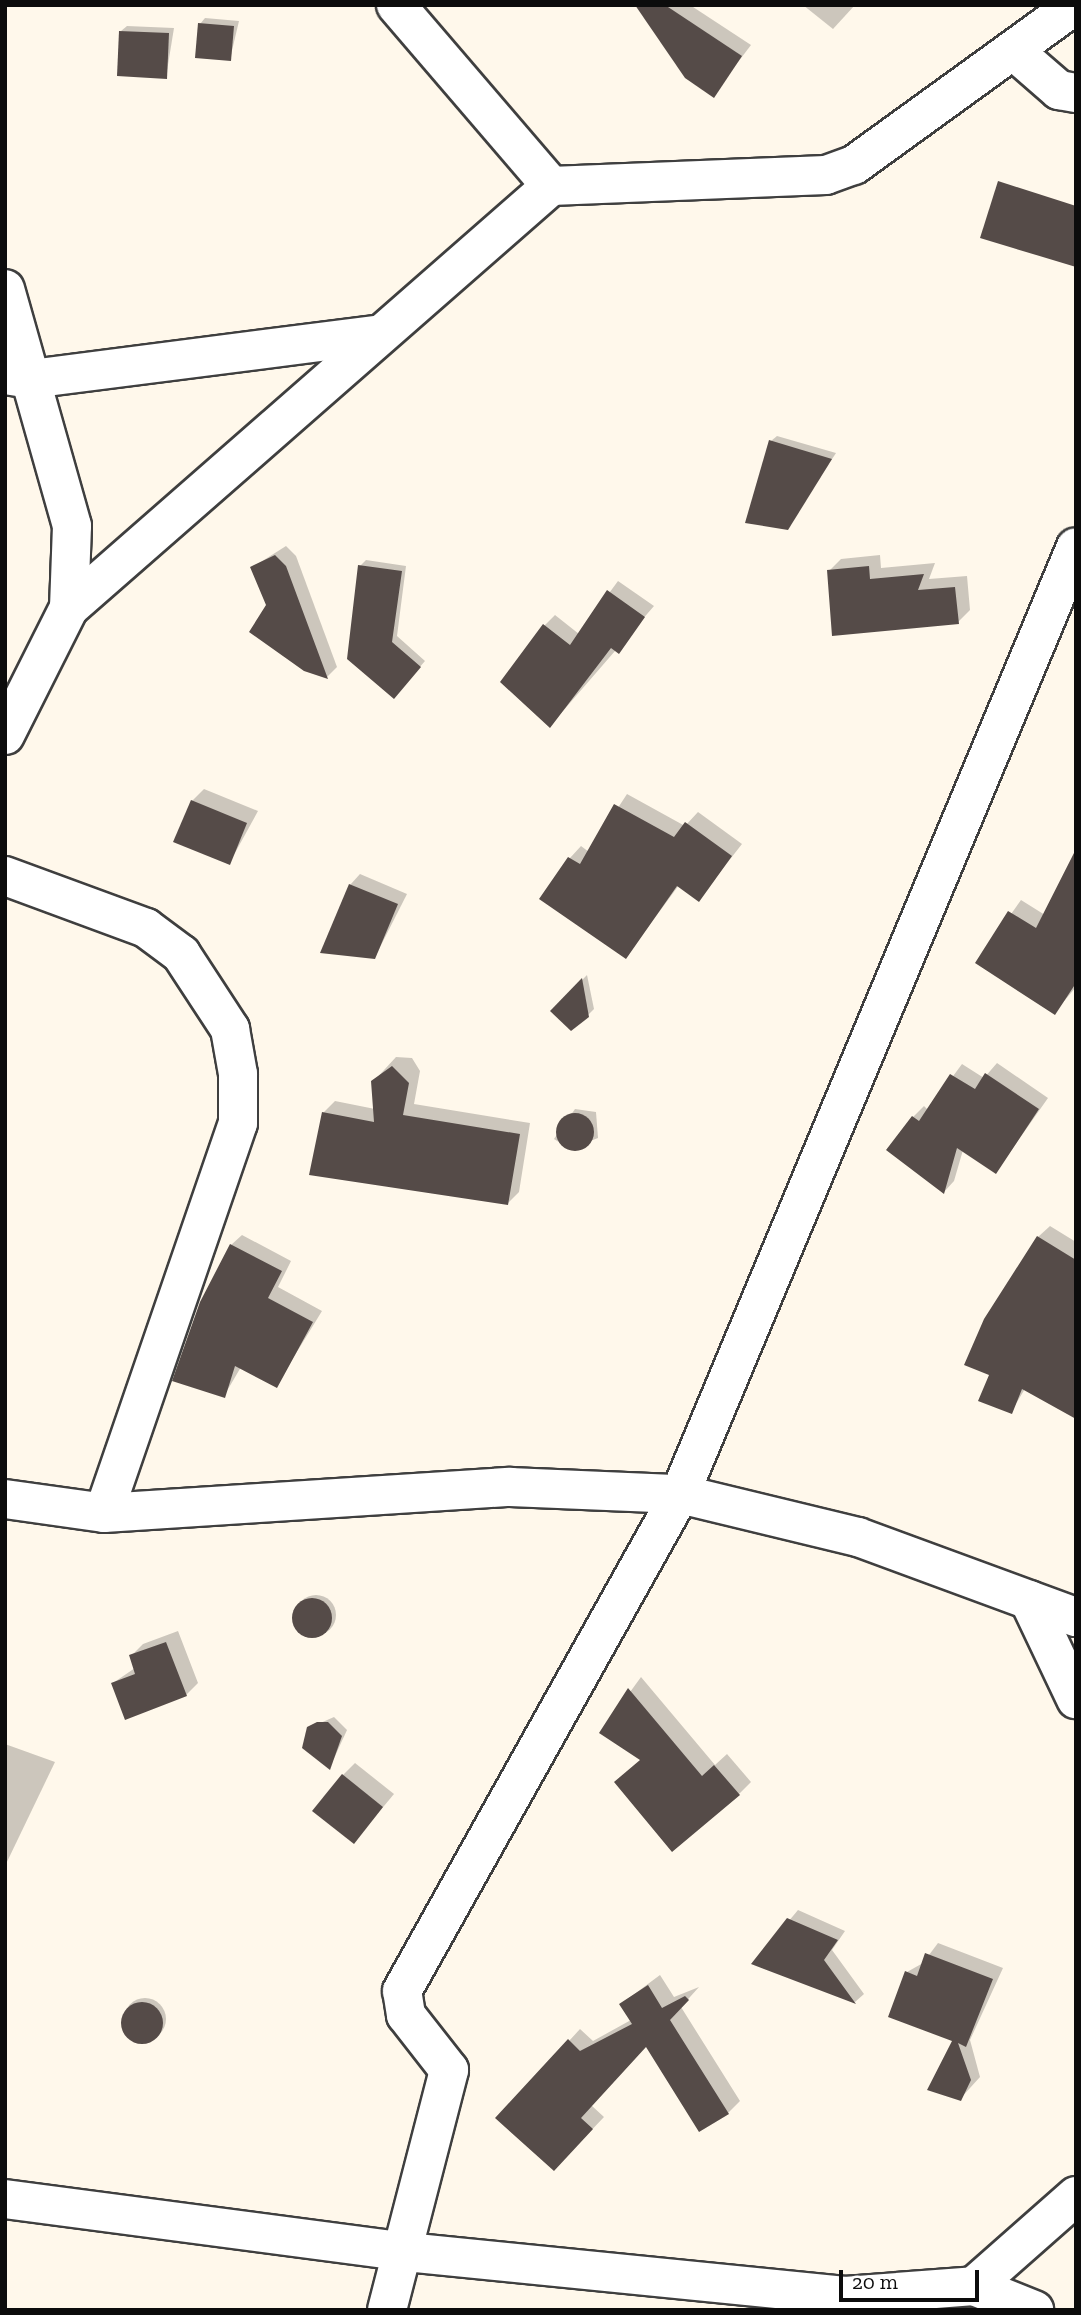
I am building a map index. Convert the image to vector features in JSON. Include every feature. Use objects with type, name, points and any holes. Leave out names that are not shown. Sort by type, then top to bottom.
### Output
[{"type":"street","points":[[396,5],[551,186]]},
{"type":"street","points":[[5,735],[69,608],[551,186],[826,175],[854,165],[1075,5]]},
{"type":"street","points":[[1014,51],[1059,90],[1076,93]]},
{"type":"street","points":[[5,289],[18,377],[72,526],[69,608]]},
{"type":"street","points":[[18,377],[380,334]]},
{"type":"street","points":[[387,2310],[406,2252],[449,2070],[406,2015],[402,1991],[680,1494],[1076,547]]},
{"type":"street","points":[[5,876],[146,928],[181,954],[230,1029],[238,1074],[238,1124],[104,1513]]},
{"type":"street","points":[[5,1499],[104,1513],[510,1487],[680,1494],[858,1538],[1076,1617]]},
{"type":"street","points":[[1029,1600],[1076,1699]]},
{"type":"street","points":[[974,2286],[1076,2196]]},
{"type":"street","points":[[5,2199],[406,2252],[841,2303],[974,2286],[1034,2310]]},
{"type":"building","points":[[635,5],[665,5],[742,56],[714,98],[685,78]]},
{"type":"building","points":[[198,23],[234,26],[231,61],[195,58]]},
{"type":"building","points":[[119,31],[169,33],[167,79],[117,76]]},
{"type":"building","points":[[998,181],[1076,206],[1076,267],[980,238]]},
{"type":"building","points":[[769,440],[832,459],[788,530],[745,523]]},
{"type":"building","points":[[275,555],[286,566],[328,679],[304,671],[249,632],[266,605],[250,567]]},
{"type":"building","points":[[358,565],[402,571],[392,642],[421,667],[394,699],[347,659]]},
{"type":"building","points":[[869,566],[870,579],[924,574],[918,590],[955,587],[959,624],[832,636],[827,570]]},
{"type":"building","points":[[607,590],[645,617],[619,654],[611,648],[550,728],[500,682],[543,624],[570,645]]},
{"type":"building","points":[[191,800],[247,823],[230,865],[173,842]]},
{"type":"building","points":[[614,804],[674,837],[685,822],[732,856],[699,902],[677,886],[626,959],[539,899],[568,857],[580,864]]},
{"type":"building","points":[[1076,849],[1076,983],[1055,1015],[975,963],[1008,911],[1036,928]]},
{"type":"building","points":[[349,884],[398,904],[375,959],[320,953]]},
{"type":"building","points":[[582,978],[589,1017],[571,1031],[550,1011]]},
{"type":"building","points":[[392,1066],[409,1083],[403,1115],[520,1134],[508,1205],[309,1175],[322,1112],[374,1122],[371,1081]]},
{"type":"building","points":[[985,1073],[1039,1109],[996,1174],[957,1148],[944,1194],[886,1150],[912,1116],[919,1121],[950,1074],[975,1089]]},
{"type":"building","points":[[575,1113],[589,1118],[594,1132],[589,1146],[575,1151],[561,1146],[556,1132],[561,1118]]},
{"type":"building","points":[[1037,1236],[1076,1260],[1076,1419],[1022,1389],[1012,1414],[978,1401],[989,1375],[964,1365],[984,1319]]},
{"type":"building","points":[[230,1244],[282,1271],[268,1298],[313,1322],[277,1388],[235,1366],[225,1398],[172,1381],[200,1302]]},
{"type":"building","points":[[312,1598],[320,1599],[326,1604],[331,1610],[331,1626],[326,1632],[320,1637],[312,1638],[304,1637],[298,1632],[293,1626],[292,1618],[293,1610],[298,1604],[304,1599]]},
{"type":"building","points":[[166,1642],[187,1696],[125,1720],[111,1683],[135,1674],[129,1655]]},
{"type":"building","points":[[628,1688],[702,1776],[714,1765],[740,1795],[672,1852],[614,1782],[640,1760],[599,1733]]},
{"type":"building","points":[[317,1722],[328,1722],[342,1736],[330,1770],[302,1748],[307,1727]]},
{"type":"building","points":[[342,1774],[383,1807],[354,1844],[312,1811]]},
{"type":"building","points":[[787,1918],[838,1940],[824,1960],[856,2004],[751,1964]]},
{"type":"building","points":[[925,1953],[993,1979],[966,2047],[958,2043],[971,2080],[961,2101],[927,2090],[952,2041],[888,2017],[905,1971],[917,1976]]},
{"type":"building","points":[[648,1985],[662,2008],[685,1996],[689,2000],[670,2020],[729,2114],[699,2132],[646,2047],[581,2118],[593,2129],[554,2171],[495,2118],[568,2039],[580,2051],[632,2024],[619,2004]]},
{"type":"building","points":[[142,2002],[156,2009],[163,2023],[156,2037],[142,2044],[128,2037],[121,2023],[128,2009]]}]
